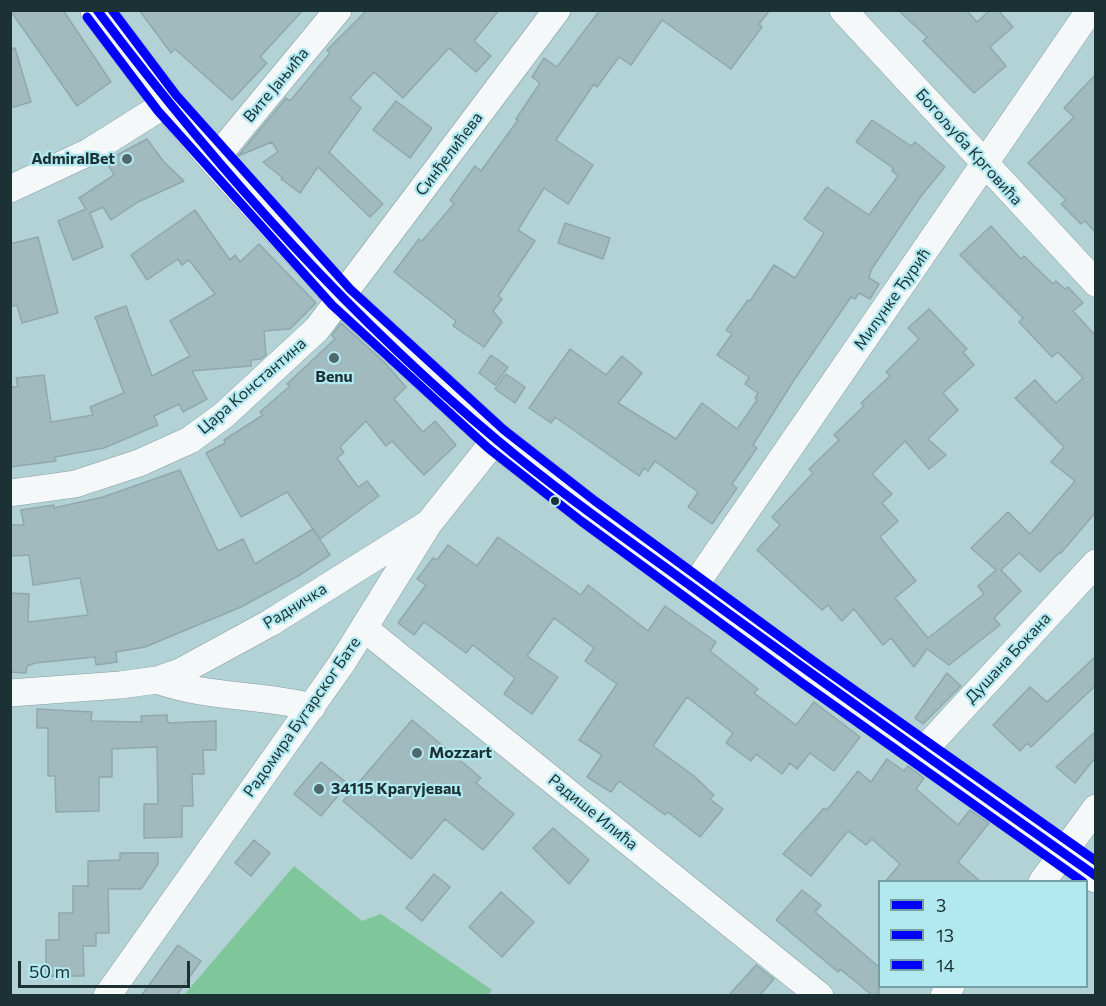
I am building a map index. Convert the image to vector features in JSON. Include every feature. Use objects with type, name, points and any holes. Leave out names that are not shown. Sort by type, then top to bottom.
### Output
[{"type":"street","name":"Вите Јањића","points":[[214,159],[338,10]]},
{"type":"street","name":"Синђелићева","points":[[341,297],[557,10]]},
{"type":"street","name":"Богољуба Крговића","points":[[843,10],[986,163],[1049,236],[1095,283]]},
{"type":"street","name":"Милунке Ђурић","points":[[693,588],[1090,10]]},
{"type":"street","points":[[104,13],[167,103],[214,159],[341,297],[496,439],[693,588],[1095,876]]},
{"type":"street","points":[[10,189],[89,152],[167,103]]},
{"type":"street","name":"Цара Константина","points":[[10,493],[75,484],[139,463],[190,440],[224,415],[317,329],[341,297]]},
{"type":"street","name":"Радомира Бугарског Бате","points":[[107,996],[365,629],[429,523],[496,439]]},
{"type":"street","name":"Радничка","points":[[10,693],[157,680],[180,672],[270,623],[429,523]]},
{"type":"street","name":"Душана Бокана","points":[[921,753],[1095,563]]},
{"type":"street","name":"Радише Илића","points":[[365,629],[820,996]]},
{"type":"street","name":"Радничка","points":[[157,680],[204,693],[258,696],[312,706]]},
{"type":"street","points":[[1044,880],[1095,808]]},
{"type":"green space","points":[[294,866],[362,921],[381,914],[492,990],[487,996],[184,995]]},
{"type":"building","points":[[10,10],[63,10],[111,82],[77,106]]},
{"type":"building","points":[[139,10],[303,10],[260,57],[267,63],[232,100],[175,49],[171,53]]},
{"type":"building","points":[[367,10],[499,10],[474,41],[491,56],[476,72],[449,48],[403,98],[374,72],[350,98],[361,108],[329,152],[383,204],[370,217],[318,167],[300,193],[281,179],[283,178],[263,162],[278,152],[272,142],[238,156],[286,98],[290,101],[330,53],[327,50]]},
{"type":"building","points":[[600,10],[770,10],[759,24],[762,27],[731,69],[662,20],[631,65],[619,57],[597,87],[594,84],[556,140],[593,165],[568,204],[544,188],[518,230],[535,241],[498,296],[502,299],[493,311],[502,322],[484,347],[453,326],[456,321],[394,272],[419,239],[422,241],[454,204],[450,200],[475,166],[481,171],[518,120],[516,119],[540,83],[532,77],[544,58],[557,67]]},
{"type":"building","points":[[898,10],[966,10],[977,22],[990,10],[998,10],[1013,27],[990,47],[1006,66],[974,93],[923,41],[927,37]]},
{"type":"building","points":[[15,48],[31,102],[10,108],[10,49]]},
{"type":"building","points":[[1095,75],[1095,232],[1085,221],[1081,224],[1061,204],[1066,200],[1028,163],[1074,117],[1064,108]]},
{"type":"building","points":[[396,101],[432,128],[410,158],[373,130]]},
{"type":"building","points":[[872,120],[911,146],[915,142],[945,167],[921,196],[871,270],[869,278],[879,284],[870,299],[859,293],[855,299],[851,297],[794,380],[753,445],[757,448],[732,484],[737,488],[712,524],[688,507],[698,492],[655,461],[648,471],[644,468],[639,476],[555,417],[551,423],[529,408],[570,349],[606,375],[622,356],[642,373],[618,403],[676,439],[702,403],[737,429],[757,400],[755,398],[758,393],[745,384],[749,377],[717,355],[732,334],[726,330],[748,300],[750,301],[774,265],[795,278],[824,233],[804,219],[827,187],[869,215],[898,176],[892,171],[893,168],[856,142]]},
{"type":"building","points":[[147,139],[164,162],[184,181],[138,202],[111,220],[103,207],[90,213],[103,247],[73,260],[58,221],[86,209],[79,198],[114,175],[106,161]]},
{"type":"building","points":[[195,210],[230,260],[235,255],[240,262],[259,244],[316,303],[290,329],[264,331],[266,355],[261,359],[251,360],[251,366],[192,371],[207,399],[183,412],[179,404],[154,416],[158,425],[104,448],[55,457],[56,461],[10,467],[10,387],[18,387],[16,378],[44,375],[51,422],[93,415],[90,407],[124,393],[95,317],[126,306],[152,376],[190,356],[170,321],[215,294],[189,260],[182,265],[178,259],[147,280],[131,255]]},
{"type":"building","points":[[565,223],[610,238],[603,259],[558,243]]},
{"type":"building","points":[[991,226],[1021,259],[1024,256],[1053,284],[1056,281],[1065,289],[1068,287],[1083,303],[1073,311],[1095,335],[1095,513],[1061,553],[1040,572],[1019,553],[1001,570],[1021,591],[994,618],[1000,625],[949,665],[927,649],[914,667],[891,638],[883,645],[854,609],[842,621],[828,605],[822,610],[757,550],[780,525],[772,517],[813,473],[809,469],[839,440],[834,435],[864,406],[861,403],[890,376],[886,372],[919,339],[908,328],[929,309],[967,349],[963,352],[974,365],[943,393],[958,410],[928,439],[946,455],[929,469],[905,441],[872,474],[892,494],[882,503],[898,521],[880,537],[916,581],[895,598],[928,638],[984,594],[978,586],[996,570],[971,548],[1008,512],[1030,534],[1075,481],[1051,462],[1064,447],[1015,398],[1035,380],[1056,403],[1083,378],[1058,352],[1052,357],[1019,322],[1023,318],[960,255]]},
{"type":"building","points":[[38,237],[58,313],[22,323],[17,305],[10,307],[10,244]]},
{"type":"building","points":[[341,323],[385,363],[406,387],[394,399],[423,432],[435,421],[456,445],[424,475],[392,441],[386,446],[366,421],[340,447],[344,453],[337,458],[358,487],[367,481],[379,496],[320,539],[287,492],[241,517],[206,453],[225,443],[224,440],[263,415],[260,412],[290,386],[287,384],[335,339],[332,335]]},
{"type":"building","points":[[491,355],[508,367],[495,385],[479,373]]},
{"type":"building","points":[[506,374],[525,387],[515,403],[495,389]]},
{"type":"building","points":[[180,470],[218,551],[243,539],[255,564],[313,529],[330,555],[298,576],[241,607],[145,647],[116,652],[117,662],[96,665],[95,657],[35,663],[27,666],[26,673],[10,672],[10,593],[29,594],[28,622],[88,615],[80,578],[33,585],[29,555],[10,556],[10,525],[24,525],[21,510],[54,505],[54,508],[103,497]]},
{"type":"building","points":[[498,537],[581,595],[588,585],[648,631],[665,606],[716,642],[710,651],[758,689],[754,693],[796,725],[814,702],[860,737],[834,771],[810,753],[797,769],[790,763],[782,774],[756,754],[751,761],[726,743],[733,733],[687,697],[653,746],[694,776],[714,795],[710,799],[723,809],[700,837],[668,812],[665,815],[619,781],[611,792],[587,777],[602,755],[579,740],[617,684],[585,661],[594,648],[554,618],[527,656],[558,677],[532,714],[504,694],[515,678],[473,645],[466,653],[424,622],[414,635],[398,623],[426,585],[417,579],[433,558],[437,560],[448,545],[477,566]]},
{"type":"building","points":[[1095,657],[1095,686],[1031,747],[1027,743],[1020,751],[993,725],[1030,687],[1047,702]]},
{"type":"building","points":[[947,673],[961,686],[923,724],[915,718]]},
{"type":"building","points":[[37,709],[92,712],[91,721],[142,722],[141,716],[167,715],[168,723],[216,721],[216,750],[203,750],[204,774],[192,774],[193,806],[182,806],[182,837],[144,838],[144,804],[158,804],[157,747],[112,749],[112,777],[99,777],[99,811],[56,812],[55,776],[48,776],[48,728],[37,728]]},
{"type":"building","points":[[412,720],[481,778],[476,783],[514,814],[483,850],[445,819],[411,859],[343,801]]},
{"type":"building","points":[[1095,732],[1095,758],[1075,783],[1056,767]]},
{"type":"building","points":[[887,759],[904,771],[908,766],[924,778],[916,789],[958,825],[970,810],[989,823],[958,862],[979,880],[887,880],[900,864],[872,839],[866,845],[848,831],[811,876],[783,854],[824,808],[827,810],[858,771],[871,782]]},
{"type":"building","points":[[321,762],[348,784],[321,816],[294,794]]},
{"type":"building","points":[[553,828],[589,860],[569,884],[533,848]]},
{"type":"building","points":[[254,840],[270,853],[251,876],[235,863]]},
{"type":"building","points":[[120,853],[158,853],[158,864],[141,889],[108,889],[109,933],[96,933],[96,946],[83,946],[84,976],[46,976],[46,940],[59,940],[59,913],[73,913],[73,886],[88,886],[88,861],[120,860]]},
{"type":"building","points":[[434,874],[450,887],[422,921],[406,908]]},
{"type":"building","points":[[802,890],[821,905],[815,912],[878,966],[879,996],[873,996],[840,969],[838,972],[776,920]]},
{"type":"building","points":[[501,892],[534,922],[502,957],[469,927]]},
{"type":"building","points":[[178,945],[201,961],[176,996],[141,996]]},
{"type":"building","points":[[756,965],[774,979],[759,996],[728,996]]},
{"type":"transit line","name":"3","points":[[97,10],[188,126],[285,237],[387,342],[441,392],[521,460],[596,517],[1096,876]]},
{"type":"transit line","name":"14","points":[[112,10],[176,95],[350,289],[504,430],[595,501],[816,663],[1096,861]]},
{"type":"transit line","name":"13","points":[[87,17],[158,111],[332,305],[488,448],[581,521],[802,683],[1080,880]]},
{"type":"place","name":"AdmiralBet","points":[[127,159]]},
{"type":"place","name":"Benu","points":[[334,358]]},
{"type":"place","name":"Mozzart","points":[[417,753]]},
{"type":"place","name":"34115 Крагујевац","points":[[319,789]]}]
